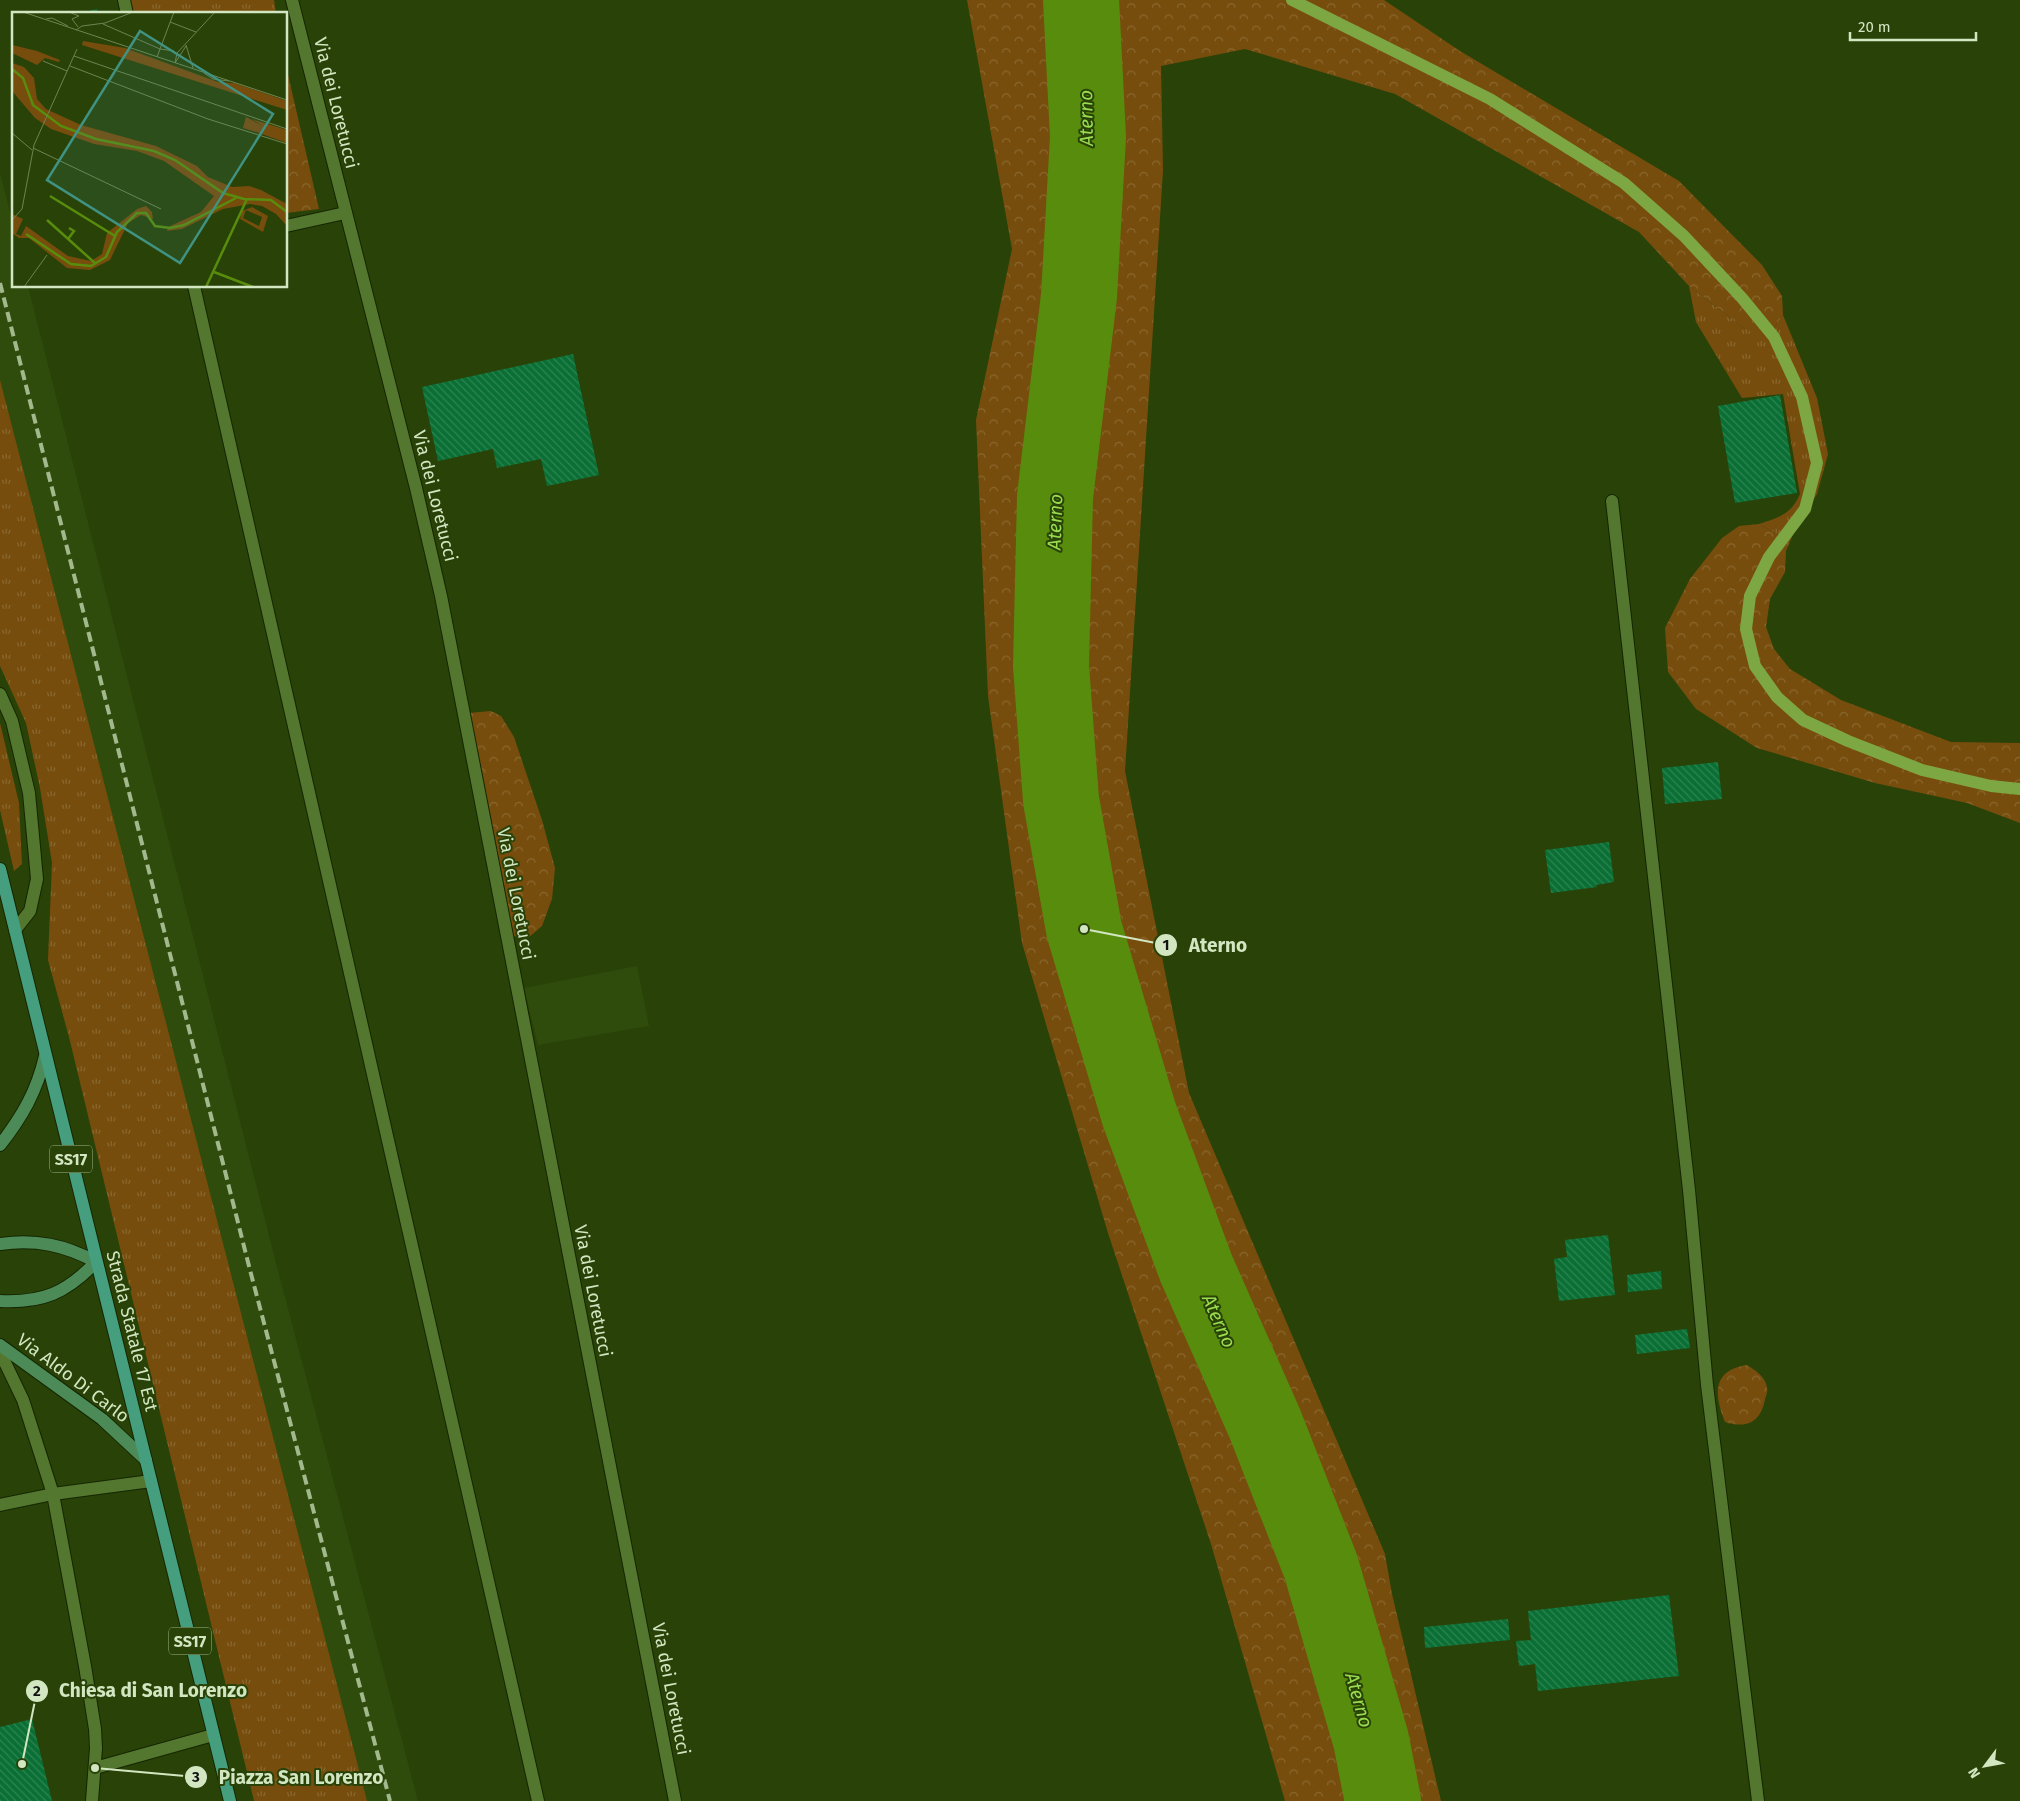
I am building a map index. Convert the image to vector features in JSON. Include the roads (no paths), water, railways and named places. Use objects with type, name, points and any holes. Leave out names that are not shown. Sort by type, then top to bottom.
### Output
[{"type":"main road","name":"Strada Statale 17 Est","points":[[0,869],[230,1801]]},
{"type":"street","name":"Via dei Loretucci","points":[[292,0],[416,488],[440,596],[675,1801]]},
{"type":"street","points":[[288,226],[345,213]]},
{"type":"street","points":[[194,288],[538,1801]]},
{"type":"street","points":[[1612,502],[1688,1180],[1708,1385],[1758,1801]]},
{"type":"street","points":[[0,694],[12,720],[29,792],[37,878],[30,911],[15,930]]},
{"type":"street","points":[[0,1144],[20,1119],[33,1095],[45,1056]]},
{"type":"street","points":[[0,1244],[31,1242],[54,1245],[74,1251],[96,1262],[70,1286],[54,1294],[33,1300],[0,1301]]},
{"type":"street","name":"Via Aldo Di Carlo","points":[[0,1345],[96,1414],[146,1460]]},
{"type":"street","points":[[0,1352],[23,1400],[53,1494],[95,1729],[95,1768],[92,1801]]},
{"type":"street","points":[[0,1505],[53,1494],[151,1480]]},
{"type":"street","points":[[95,1768],[213,1735]]},
{"type":"waterway","name":"Aterno","points":[[1081,0],[1088,137],[1079,296],[1055,497],[1051,666],[1061,800],[1084,929],[1139,1114],[1196,1268],[1265,1424],[1321,1567],[1371,1740],[1383,1801]]},
{"type":"waterway","points":[[1292,0],[1490,99],[1624,183],[1684,236],[1742,298],[1774,337],[1802,397],[1817,463],[1805,509],[1769,557],[1750,596],[1746,629],[1755,666],[1777,697],[1803,720],[1848,741],[1922,770],[1991,786],[2020,789]]},
{"type":"railway","points":[[0,283],[250,1270],[390,1801]]},
{"type":"place","name":"Aterno","points":[[1084,929]]},
{"type":"place","name":"Chiesa di San Lorenzo","points":[[22,1764]]},
{"type":"place","name":"Piazza San Lorenzo","points":[[95,1768]]}]
